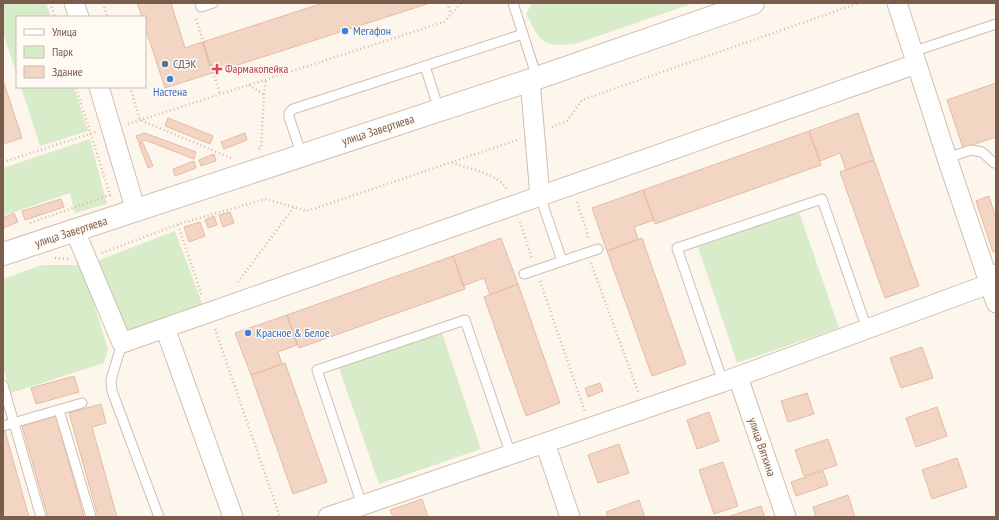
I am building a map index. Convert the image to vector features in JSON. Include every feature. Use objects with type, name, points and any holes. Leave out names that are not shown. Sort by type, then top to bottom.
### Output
[{"type":"main road","name":"улица Завертяева","points":[[3,254],[534,79],[753,3]]},
{"type":"street","points":[[74,3],[79,16]]},
{"type":"street","points":[[897,3],[947,158],[993,279],[996,303]]},
{"type":"street","points":[[75,231],[122,343],[571,185],[914,58]]},
{"type":"street","points":[[534,79],[535,134],[540,196]]},
{"type":"street","points":[[100,88],[136,211]]},
{"type":"street","points":[[328,517],[361,509],[545,443],[731,380],[993,279]]},
{"type":"street","points":[[165,328],[233,517]]},
{"type":"street","name":"улица Вяткина","points":[[731,380],[786,517]]},
{"type":"street","points":[[545,443],[570,517]]},
{"type":"lane","points":[[200,5],[213,3]]},
{"type":"lane","points":[[514,3],[534,79]]},
{"type":"lane","points":[[914,58],[996,24]]},
{"type":"lane","points":[[302,156],[289,117],[289,113],[294,109],[523,34]]},
{"type":"lane","points":[[425,66],[439,110]]},
{"type":"lane","points":[[947,158],[971,150],[982,152],[994,163]]},
{"type":"lane","points":[[540,196],[562,261]]},
{"type":"lane","points":[[731,380],[677,248],[822,199],[866,329]]},
{"type":"lane","points":[[524,274],[598,248]]},
{"type":"lane","points":[[361,509],[317,370],[465,320],[511,455]]},
{"type":"lane","points":[[122,343],[111,380],[112,391],[159,517]]},
{"type":"lane","points":[[3,385],[41,517]]},
{"type":"lane","points":[[3,426],[82,402]]},
{"type":"lane","points":[[59,410],[91,517]]},
{"type":"path","points":[[50,3],[55,16]]},
{"type":"path","points":[[103,3],[107,16]]},
{"type":"path","points":[[447,3],[451,14]]},
{"type":"path","points":[[3,162],[91,133],[112,129],[444,22],[461,3]]},
{"type":"path","points":[[87,259],[178,225],[266,199],[307,211],[567,122],[582,100],[860,3]]},
{"type":"path","points":[[200,5],[193,10],[220,94]]},
{"type":"path","points":[[253,151],[260,148],[266,80]]},
{"type":"path","points":[[249,85],[264,95]]},
{"type":"path","points":[[24,225],[110,195],[76,88]]},
{"type":"path","points":[[130,88],[140,120]]},
{"type":"path","points":[[140,120],[231,158],[238,156]]},
{"type":"path","points":[[571,185],[587,232],[589,242],[587,252],[645,409]]},
{"type":"path","points":[[236,285],[294,207]]},
{"type":"path","points":[[178,225],[280,517]]},
{"type":"green space","points":[[9,3],[46,3],[51,16],[16,16],[16,72],[3,33],[3,5]]},
{"type":"green space","points":[[532,3],[694,3],[575,44],[555,45],[543,41],[535,31],[526,14]]},
{"type":"green space","points":[[21,88],[74,88],[88,131],[40,146]]},
{"type":"green space","points":[[90,139],[107,204],[75,213],[70,193],[3,216],[3,168]]},
{"type":"green space","points":[[799,212],[839,328],[737,363],[698,247]]},
{"type":"green space","points":[[175,231],[203,306],[122,337],[94,262]]},
{"type":"green space","points":[[42,265],[82,265],[108,349],[104,363],[11,393],[3,367],[3,279]]},
{"type":"green space","points":[[442,333],[481,449],[379,484],[339,368]]},
{"type":"building","points":[[137,3],[171,3],[185,48],[202,42],[212,73],[165,88],[146,30],[146,16],[142,16]]},
{"type":"building","points":[[323,3],[430,3],[213,73],[203,42]]},
{"type":"building","points":[[3,80],[22,138],[3,144]]},
{"type":"building","points":[[996,83],[996,137],[963,148],[947,100]]},
{"type":"building","points":[[858,113],[874,160],[846,170],[840,153],[820,161],[809,131]]},
{"type":"building","points":[[168,118],[213,136],[210,144],[165,126]]},
{"type":"building","points":[[809,131],[821,165],[655,224],[643,190]]},
{"type":"building","points":[[145,133],[196,152],[194,159],[145,140],[139,143],[136,136]]},
{"type":"building","points":[[245,133],[247,140],[224,149],[221,142]]},
{"type":"building","points":[[143,143],[153,166],[148,168],[139,144]]},
{"type":"building","points":[[214,154],[216,161],[201,166],[199,160]]},
{"type":"building","points":[[874,160],[919,286],[885,298],[840,172]]},
{"type":"building","points":[[194,161],[196,168],[175,176],[173,169]]},
{"type":"building","points":[[643,190],[654,220],[634,227],[638,239],[607,251],[592,208]]},
{"type":"building","points":[[989,196],[996,218],[996,251],[993,252],[976,201]]},
{"type":"building","points":[[61,199],[64,207],[25,220],[22,211]]},
{"type":"building","points":[[230,212],[234,223],[223,227],[219,215]]},
{"type":"building","points":[[14,213],[18,222],[3,228],[3,218]]},
{"type":"building","points":[[214,216],[217,225],[208,228],[205,220]]},
{"type":"building","points":[[200,222],[205,236],[189,242],[184,227]]},
{"type":"building","points":[[501,238],[518,284],[490,295],[484,278],[463,286],[453,256]]},
{"type":"building","points":[[642,238],[686,364],[652,376],[607,251]]},
{"type":"building","points":[[453,256],[465,289],[299,348],[287,315]]},
{"type":"building","points":[[518,284],[560,403],[526,416],[484,297]]},
{"type":"building","points":[[287,315],[297,345],[278,352],[282,364],[251,375],[235,333]]},
{"type":"building","points":[[922,347],[933,378],[901,388],[890,358]]},
{"type":"building","points":[[285,363],[327,482],[293,494],[251,375]]},
{"type":"building","points":[[74,376],[79,392],[36,404],[31,388]]},
{"type":"building","points":[[600,383],[603,391],[588,397],[585,388]]},
{"type":"building","points":[[807,393],[814,414],[788,422],[781,401]]},
{"type":"building","points":[[101,404],[106,423],[92,427],[117,517],[98,517],[69,413]]},
{"type":"building","points":[[937,407],[947,436],[916,447],[906,418]]},
{"type":"building","points":[[709,412],[719,441],[697,449],[687,420]]},
{"type":"building","points":[[56,416],[84,517],[48,517],[22,426]]},
{"type":"building","points":[[5,431],[29,517],[3,517],[3,432]]},
{"type":"building","points":[[828,439],[837,465],[804,476],[795,450]]},
{"type":"building","points":[[619,444],[629,473],[598,483],[588,455]]},
{"type":"building","points":[[957,458],[967,487],[932,499],[922,470]]},
{"type":"building","points":[[723,462],[738,506],[714,514],[699,470]]},
{"type":"building","points":[[823,471],[828,485],[796,496],[791,482]]},
{"type":"building","points":[[848,495],[855,517],[816,517],[813,507]]},
{"type":"building","points":[[422,499],[428,517],[393,517],[390,510]]},
{"type":"building","points":[[639,500],[645,517],[608,517],[606,512]]},
{"type":"building","points":[[761,506],[765,517],[730,517],[730,516]]},
{"type":"place","name":"Мегафон","points":[[345,31]]},
{"type":"place","name":"СДЭК","points":[[165,64]]},
{"type":"place","name":"Фармакопейка","points":[[217,69]]},
{"type":"place","name":"Настена","points":[[170,79]]},
{"type":"place","name":"Красное & Белое","points":[[248,333]]}]
